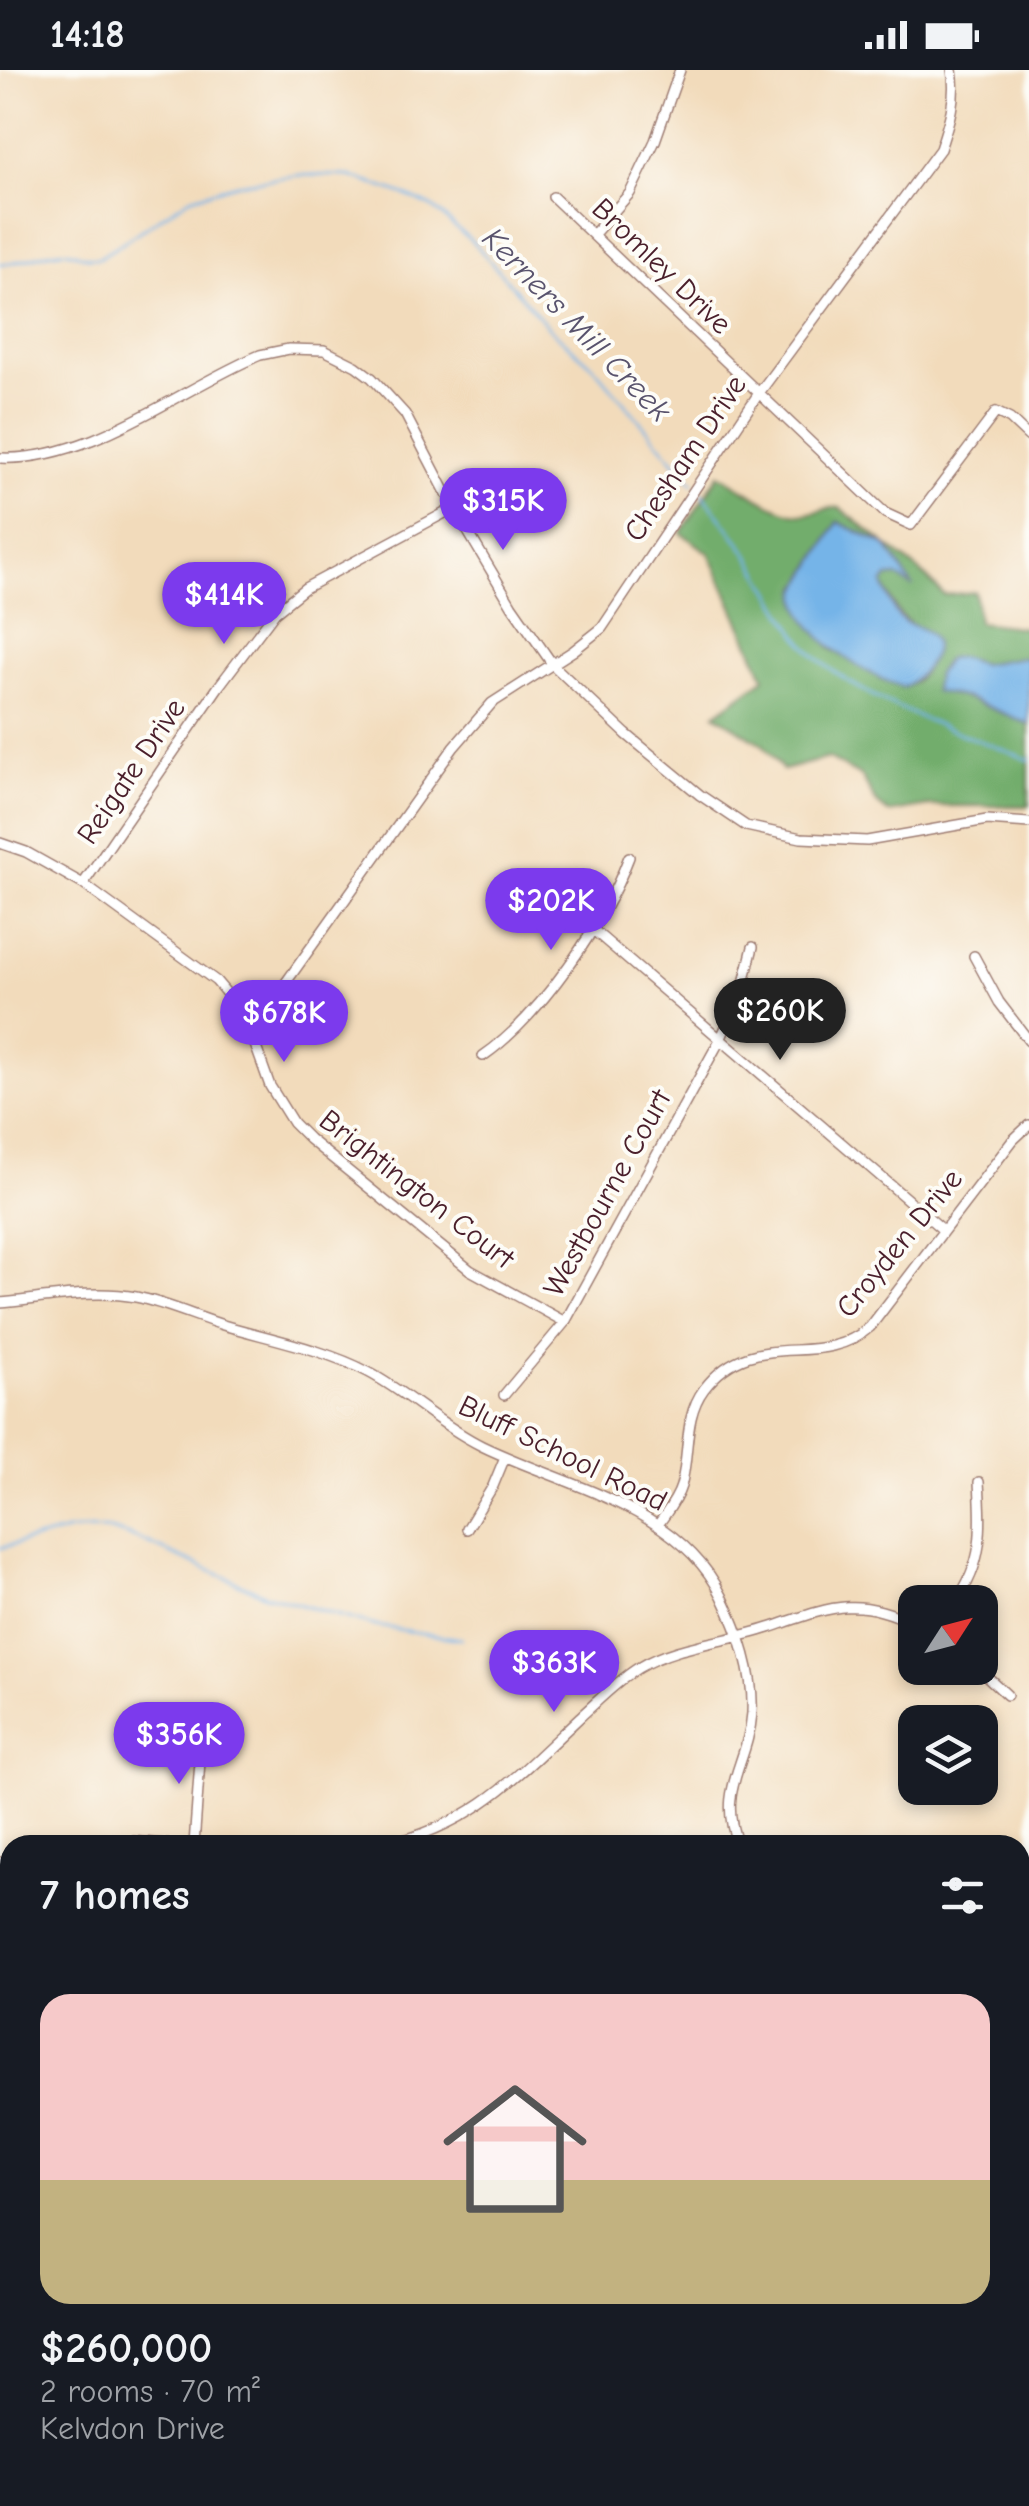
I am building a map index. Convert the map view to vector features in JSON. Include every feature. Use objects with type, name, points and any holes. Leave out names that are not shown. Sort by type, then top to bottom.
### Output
[{"type":"street","points":[[594,234],[630,194],[655,141],[680,70]]},
{"type":"street","name":"Chesham Drive","points":[[244,1014],[282,988],[466,732],[492,704],[602,628],[759,393],[940,149],[951,115],[952,70]]},
{"type":"street","name":"Bromley Drive","points":[[553,198],[886,513],[911,526],[996,412],[1010,418],[1029,437]]},
{"type":"street","points":[[0,458],[28,459],[64,452],[260,355],[289,348],[324,350],[362,370],[405,414],[454,508],[512,606],[553,665],[626,734],[700,795],[746,826],[801,838],[866,841],[987,820],[1029,823]]},
{"type":"street","name":"Reigate Drive","points":[[83,884],[219,686],[275,612],[305,588],[454,508]]},
{"type":"street","name":"Brightington Court","points":[[0,843],[26,852],[83,884],[216,981],[244,1014],[276,1096],[308,1139],[470,1270],[565,1322]]},
{"type":"street","points":[[483,1056],[506,1040],[542,1002],[621,878],[629,857]]},
{"type":"street","points":[[591,928],[943,1230]]},
{"type":"street","name":"Westbourne Court","points":[[504,1394],[565,1322],[721,1038],[742,990],[752,947]]},
{"type":"street","points":[[974,956],[999,1002],[1029,1041]]},
{"type":"street","name":"Croyden Drive","points":[[658,1525],[681,1487],[691,1413],[711,1381],[749,1354],[833,1347],[859,1336],[1013,1140],[1029,1125]]},
{"type":"street","name":"Bluff School Road","points":[[0,1303],[112,1294],[170,1306],[356,1366],[457,1433],[636,1512],[676,1538],[720,1593],[747,1665],[752,1713],[728,1795],[735,1835]]},
{"type":"street","points":[[467,1528],[493,1486],[505,1457]]},
{"type":"street","points":[[967,1585],[982,1536],[979,1482]]},
{"type":"street","points":[[416,1835],[450,1824],[475,1809],[510,1782],[619,1681],[656,1658],[739,1638],[840,1606],[865,1606],[898,1616]]},
{"type":"street","points":[[996,1685],[1007,1695]]},
{"type":"street","points":[[195,1835],[202,1733]]},
{"type":"green space","points":[[719,474],[791,512],[805,514],[840,508],[922,573],[944,595],[975,592],[978,622],[1027,628],[1029,661],[1023,657],[982,664],[959,657],[935,691],[967,698],[1029,724],[1029,806],[929,806],[888,813],[875,801],[862,777],[828,758],[783,770],[763,745],[715,714],[765,678],[709,553],[681,533]],"holes":[[[838,522],[886,545],[910,584],[897,576],[888,577],[883,584],[903,617],[923,630],[930,661],[917,680],[904,687],[881,679],[830,648],[798,589]]]},
{"type":"water","points":[[838,522],[886,545],[913,587],[896,576],[888,577],[883,584],[899,617],[924,630],[935,644],[925,669],[904,687],[872,674],[836,651],[820,637],[799,606],[798,590]]},
{"type":"water","points":[[1023,657],[1029,661],[1029,724],[967,698],[934,691],[936,675],[948,658],[982,664]]},
{"type":"waterway","name":"Kerners Mill Creek","points":[[0,264],[59,251],[99,258],[190,198],[236,184],[299,175],[350,176],[432,207],[475,244],[550,329],[593,366],[693,483]]},
{"type":"waterway","name":"Kerners Mill Creek","points":[[699,489],[747,552],[798,636],[825,665],[879,699],[1029,760]]},
{"type":"waterway","points":[[0,1548],[71,1530],[107,1529],[266,1595],[376,1626],[461,1639]]}]
